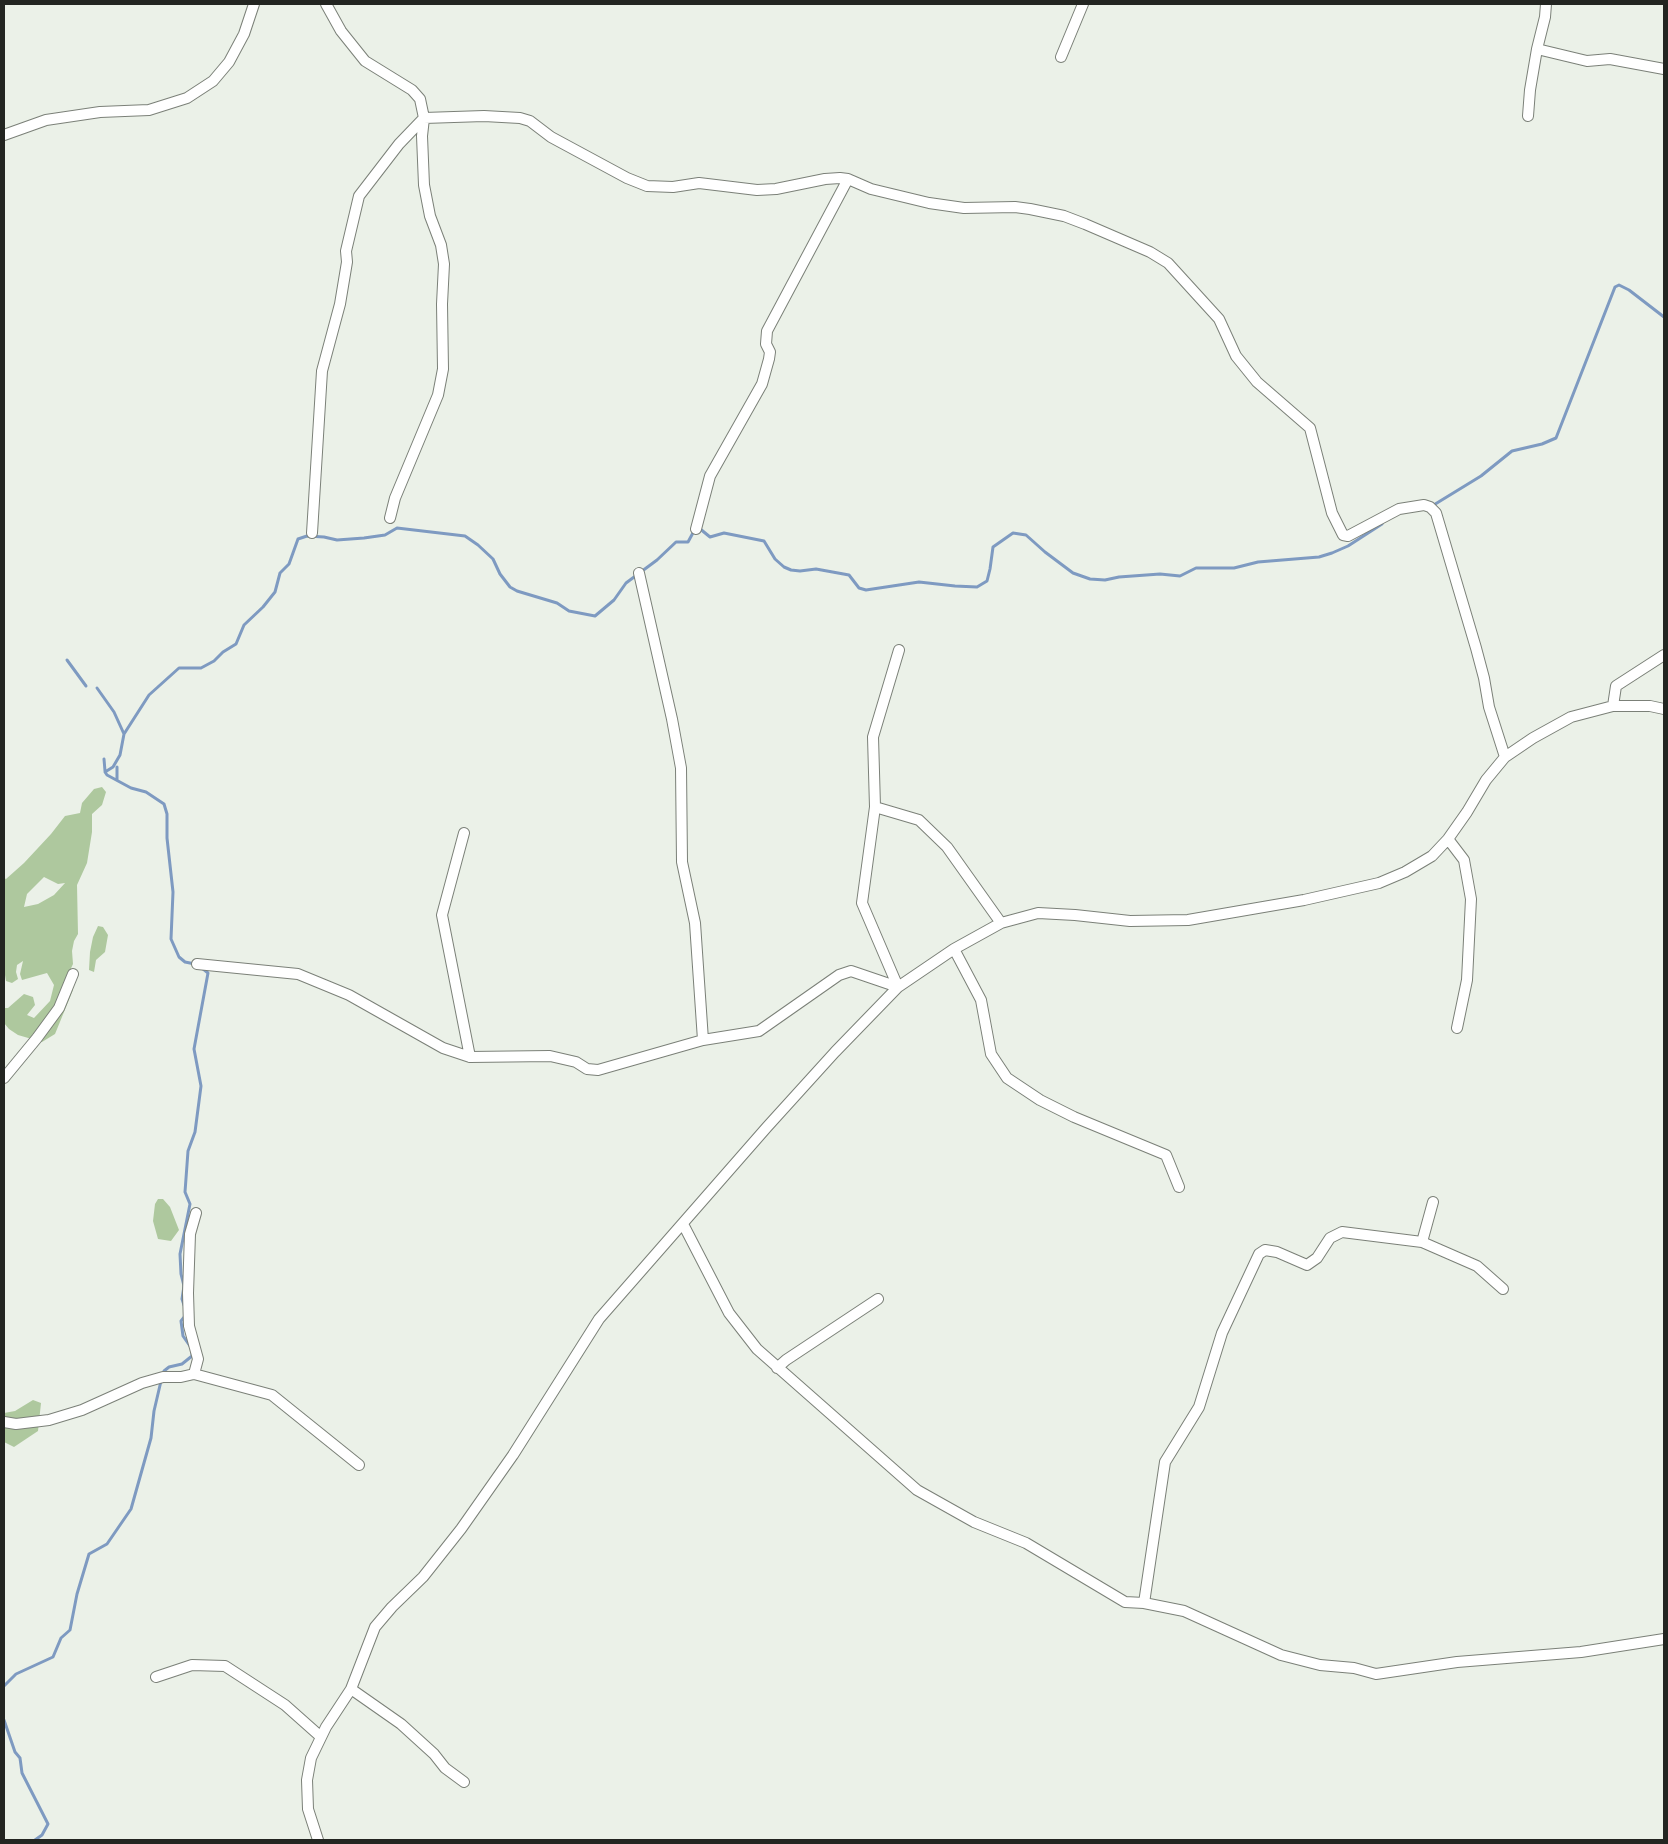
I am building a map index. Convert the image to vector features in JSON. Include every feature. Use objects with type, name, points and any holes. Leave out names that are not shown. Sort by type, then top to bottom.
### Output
[{"type":"street","points":[[4,135],[46,120],[100,112],[149,110],[186,98],[213,80],[229,62],[244,34],[254,4]]},
{"type":"street","points":[[326,4],[341,31],[365,61],[417,95],[424,118],[422,136],[424,185],[430,216],[441,246],[444,264],[442,304],[443,369],[438,395],[395,498],[390,518]]},
{"type":"street","points":[[1061,57],[1084,4]]},
{"type":"street","points":[[1528,116],[1530,90],[1546,4]]},
{"type":"street","points":[[1537,49],[1587,62],[1610,59],[1664,69]]},
{"type":"street","points":[[312,533],[322,371],[340,304],[347,262],[346,251],[359,196],[398,144],[424,118],[484,116],[530,120],[551,137],[627,178],[646,186],[673,187],[704,183],[757,190],[776,189],[825,179],[848,179],[871,189],[929,203],[964,208],[1016,207],[1064,216],[1150,252],[1168,263],[1219,318],[1236,356],[1257,382],[1310,428],[1332,513],[1341,534],[1348,536],[1398,509],[1424,505],[1430,507],[1436,513],[1476,648],[1489,707],[1506,757]]},
{"type":"street","points":[[696,529],[710,476],[762,384],[770,352],[766,344],[768,331],[848,179]]},
{"type":"street","points":[[639,573],[672,719],[681,768],[682,862],[695,923],[703,1040]]},
{"type":"street","points":[[898,987],[862,903],[875,807],[873,737],[899,650]]},
{"type":"street","points":[[1613,706],[1616,686],[1664,655]]},
{"type":"street","points":[[318,1840],[308,1809],[307,1780],[312,1758],[321,1737],[351,1689],[375,1627],[423,1576],[461,1529],[513,1455],[599,1319],[834,1052],[898,987],[954,949],[1001,923],[1038,913],[1130,921],[1188,920],[1304,900],[1378,883],[1405,872],[1432,856],[1448,839],[1486,780],[1506,757],[1533,738],[1571,718],[1613,706],[1650,706],[1664,709]]},
{"type":"street","points":[[875,807],[919,820],[947,847],[1001,923]]},
{"type":"street","points":[[464,833],[442,915],[470,1057]]},
{"type":"street","points":[[1448,839],[1464,860],[1471,899],[1468,980],[1457,1028]]},
{"type":"street","points":[[954,949],[981,1000],[991,1054],[1007,1078],[1040,1100],[1074,1117],[1166,1155],[1179,1188]]},
{"type":"street","points":[[197,964],[298,974],[349,996],[443,1048],[470,1057],[550,1056],[576,1062],[587,1069],[598,1070],[703,1040],[759,1031],[839,975],[851,971],[898,987]]},
{"type":"street","points":[[4,1078],[60,1008],[73,974]]},
{"type":"street","points":[[1422,1242],[1433,1202]]},
{"type":"street","points":[[194,1374],[198,1358],[190,1326],[188,1292],[190,1234],[196,1213]]},
{"type":"street","points":[[683,1224],[729,1313],[758,1349],[777,1368],[917,1490],[974,1522],[1026,1543],[1125,1602],[1144,1603],[1184,1611],[1281,1655],[1320,1666],[1354,1668],[1376,1674],[1457,1662],[1581,1652],[1664,1639]]},
{"type":"street","points":[[1144,1603],[1165,1462],[1199,1407],[1222,1333],[1259,1254],[1265,1250],[1277,1252],[1307,1265],[1317,1258],[1330,1238],[1342,1232],[1422,1242],[1477,1266],[1503,1289]]},
{"type":"street","points":[[777,1368],[786,1360],[878,1299]]},
{"type":"street","points":[[4,1422],[16,1424],[48,1420],[82,1410],[142,1383],[163,1377],[180,1377],[194,1374],[272,1394],[359,1465]]},
{"type":"street","points":[[156,1676],[192,1665],[226,1666],[285,1705],[321,1737]]},
{"type":"street","points":[[351,1689],[401,1724],[434,1754],[444,1768],[464,1782]]},
{"type":"green space","points":[[102,787],[106,792],[102,805],[92,814],[92,832],[87,863],[77,885],[78,934],[72,951],[73,964],[66,979],[73,990],[55,1034],[42,1042],[18,1035],[4,1023],[4,1008],[8,1008],[24,994],[33,997],[35,1005],[27,1015],[34,1018],[50,1001],[54,985],[47,973],[22,980],[20,974],[23,961],[17,965],[18,979],[12,983],[6,981],[4,976],[4,878],[6,879],[24,863],[65,816],[80,813],[82,803],[94,789]],"holes":[[[44,877],[58,884],[65,883],[54,895],[38,904],[24,907],[27,894]]]},
{"type":"green space","points":[[98,926],[103,927],[108,935],[105,952],[96,960],[94,972],[89,970],[90,952],[93,937]]},
{"type":"green space","points":[[158,1199],[163,1199],[170,1207],[179,1230],[171,1241],[158,1239],[153,1221],[155,1204]]},
{"type":"green space","points":[[33,1400],[41,1403],[38,1431],[14,1447],[4,1442],[4,1413],[15,1411]]},
{"type":"waterway","points":[[1432,506],[1481,476],[1512,451],[1542,444],[1556,438],[1615,287],[1619,285],[1629,290],[1664,317]]},
{"type":"waterway","points":[[699,528],[710,537],[724,533],[764,541],[775,559],[784,567],[791,570],[816,569],[849,575],[859,588],[866,590],[919,582],[977,587],[987,581],[993,547],[1013,533],[1026,535],[1073,573],[1090,579],[1105,580],[1160,574],[1180,576],[1196,568],[1234,568],[1258,562],[1319,557],[1348,546],[1382,524]]},
{"type":"waterway","points":[[195,964],[185,962],[179,957],[171,939],[173,892],[167,838],[167,814],[164,804],[146,792],[131,788],[107,775],[105,772],[113,767],[120,755],[124,734],[149,695],[179,668],[201,668],[214,661],[223,652],[236,644],[244,625],[263,607],[275,592],[280,573],[289,564],[298,539],[307,536],[337,540],[364,538],[385,535],[397,528],[465,536],[493,559],[500,574],[510,587],[517,591],[557,603],[569,611],[595,616],[614,600],[626,583],[657,560],[676,542],[688,542],[694,531]]},
{"type":"waterway","points":[[67,660],[86,686]]},
{"type":"waterway","points":[[97,688],[114,712],[124,734]]},
{"type":"waterway","points":[[104,759],[105,771]]},
{"type":"waterway","points":[[117,767],[117,780]]},
{"type":"waterway","points":[[184,1305],[182,1299],[184,1286],[180,1254],[190,1204],[185,1192],[188,1151],[195,1132],[201,1086],[194,1049],[208,973],[202,968]]},
{"type":"waterway","points":[[164,1376],[164,1371],[169,1367],[182,1364],[192,1356],[192,1349],[183,1336],[181,1321],[185,1316]]},
{"type":"waterway","points":[[4,1686],[16,1674],[53,1657],[61,1638],[70,1630],[77,1594],[89,1554],[107,1544],[131,1509],[151,1438],[154,1411],[161,1381]]},
{"type":"waterway","points":[[4,1720],[15,1752],[20,1758],[22,1773],[48,1824],[42,1835],[35,1840]]}]
